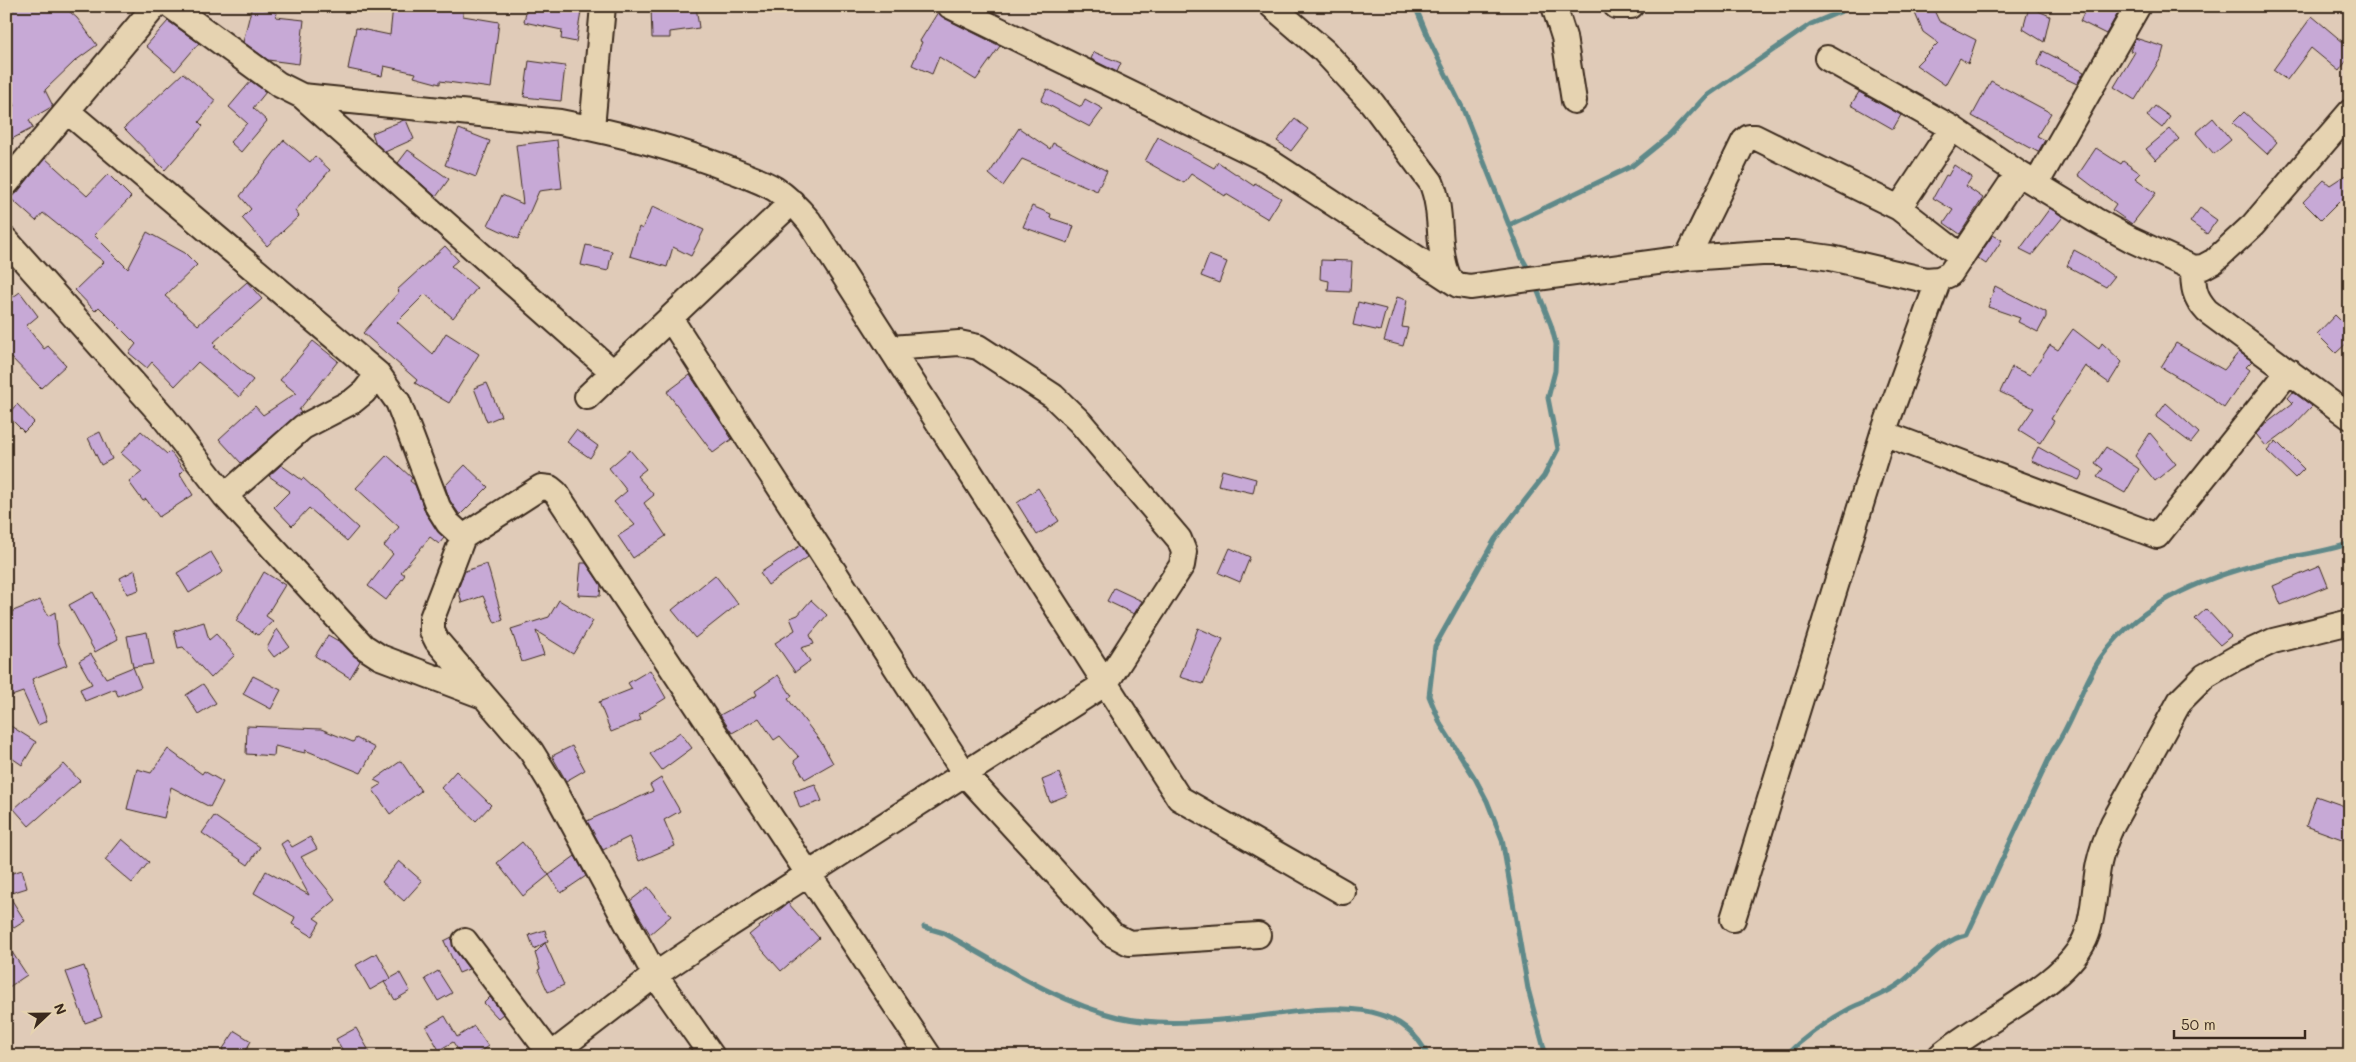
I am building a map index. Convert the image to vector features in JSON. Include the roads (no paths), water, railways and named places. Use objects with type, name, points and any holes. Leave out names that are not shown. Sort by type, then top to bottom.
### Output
[{"type":"street","points":[[6,184],[155,6]]},
{"type":"street","points":[[171,6],[278,84],[302,96],[613,372]]},
{"type":"street","points":[[592,128],[603,6]]},
{"type":"street","points":[[950,6],[1267,160],[1448,276],[1458,285],[1470,287],[1687,258],[1795,253],[1831,258],[1926,280],[1939,279],[1950,274],[1962,256],[2027,179],[2138,6]]},
{"type":"street","points":[[1272,6],[1324,51],[1372,103],[1431,182],[1436,194],[1443,264],[1448,276]]},
{"type":"street","points":[[1554,6],[1564,37],[1574,101]]},
{"type":"street","points":[[1564,37],[1574,6]]},
{"type":"street","points":[[1616,6],[1631,6]]},
{"type":"street","points":[[1827,58],[1952,128],[2027,179],[2124,236],[2193,268],[2203,267],[2214,261],[2253,225],[2350,112]]},
{"type":"street","points":[[302,96],[560,122],[592,128],[696,156],[760,181],[792,202],[809,221],[1179,798],[1343,892]]},
{"type":"street","points":[[67,111],[378,374],[398,402],[438,507],[448,523],[463,537]]},
{"type":"street","points":[[1899,208],[1952,128]]},
{"type":"street","points":[[1687,258],[1744,141],[1749,137],[1755,137],[1899,208],[1962,256]]},
{"type":"street","points":[[587,397],[792,202]]},
{"type":"street","points":[[6,240],[160,414],[225,496],[363,646],[380,656],[486,697]]},
{"type":"street","points":[[2193,268],[2193,291],[2198,301],[2207,311],[2350,417]]},
{"type":"street","points":[[1733,919],[1883,433],[1939,279]]},
{"type":"street","points":[[670,318],[965,774],[1120,940],[1129,943],[1258,935]]},
{"type":"street","points":[[465,941],[551,1055],[655,975],[1106,683],[1182,565],[1184,552],[1179,539],[1080,422],[1053,396],[1024,376],[970,344],[959,343],[891,348]]},
{"type":"street","points":[[1883,433],[2157,536],[2289,371]]},
{"type":"street","points":[[225,496],[303,426],[353,401],[364,392],[378,374]]},
{"type":"street","points":[[712,1056],[655,975],[552,785],[531,751],[437,641],[432,630],[432,618],[463,537],[541,487],[550,488],[556,493],[929,1056]]},
{"type":"street","points":[[1940,1056],[2043,985],[2062,970],[2077,954],[2087,934],[2105,842],[2113,823],[2180,701],[2205,676],[2273,640],[2350,622]]},
{"type":"waterway","points":[[1415,6],[1431,44],[1463,109],[1522,258],[1530,272]]},
{"type":"waterway","points":[[1509,225],[1632,166],[1669,136],[1705,97],[1811,24],[1854,6]]},
{"type":"waterway","points":[[1535,284],[1551,325],[1556,344],[1555,371],[1548,398],[1558,449],[1544,476],[1495,539],[1435,646],[1429,696],[1441,725],[1487,801],[1502,839],[1528,989],[1546,1056]]},
{"type":"waterway","points":[[1785,1056],[1800,1042],[1825,1024],[1851,1008],[1896,986],[1941,947],[1958,937],[1967,935],[2053,750],[2067,727],[2088,679],[2102,656],[2119,636],[2159,604],[2205,581],[2254,565],[2324,551],[2350,543]]},
{"type":"waterway","points":[[924,927],[944,933],[1050,992],[1118,1017],[1148,1022],[1195,1022],[1319,1009],[1345,1009],[1370,1012],[1393,1020],[1413,1034],[1428,1056]]}]
